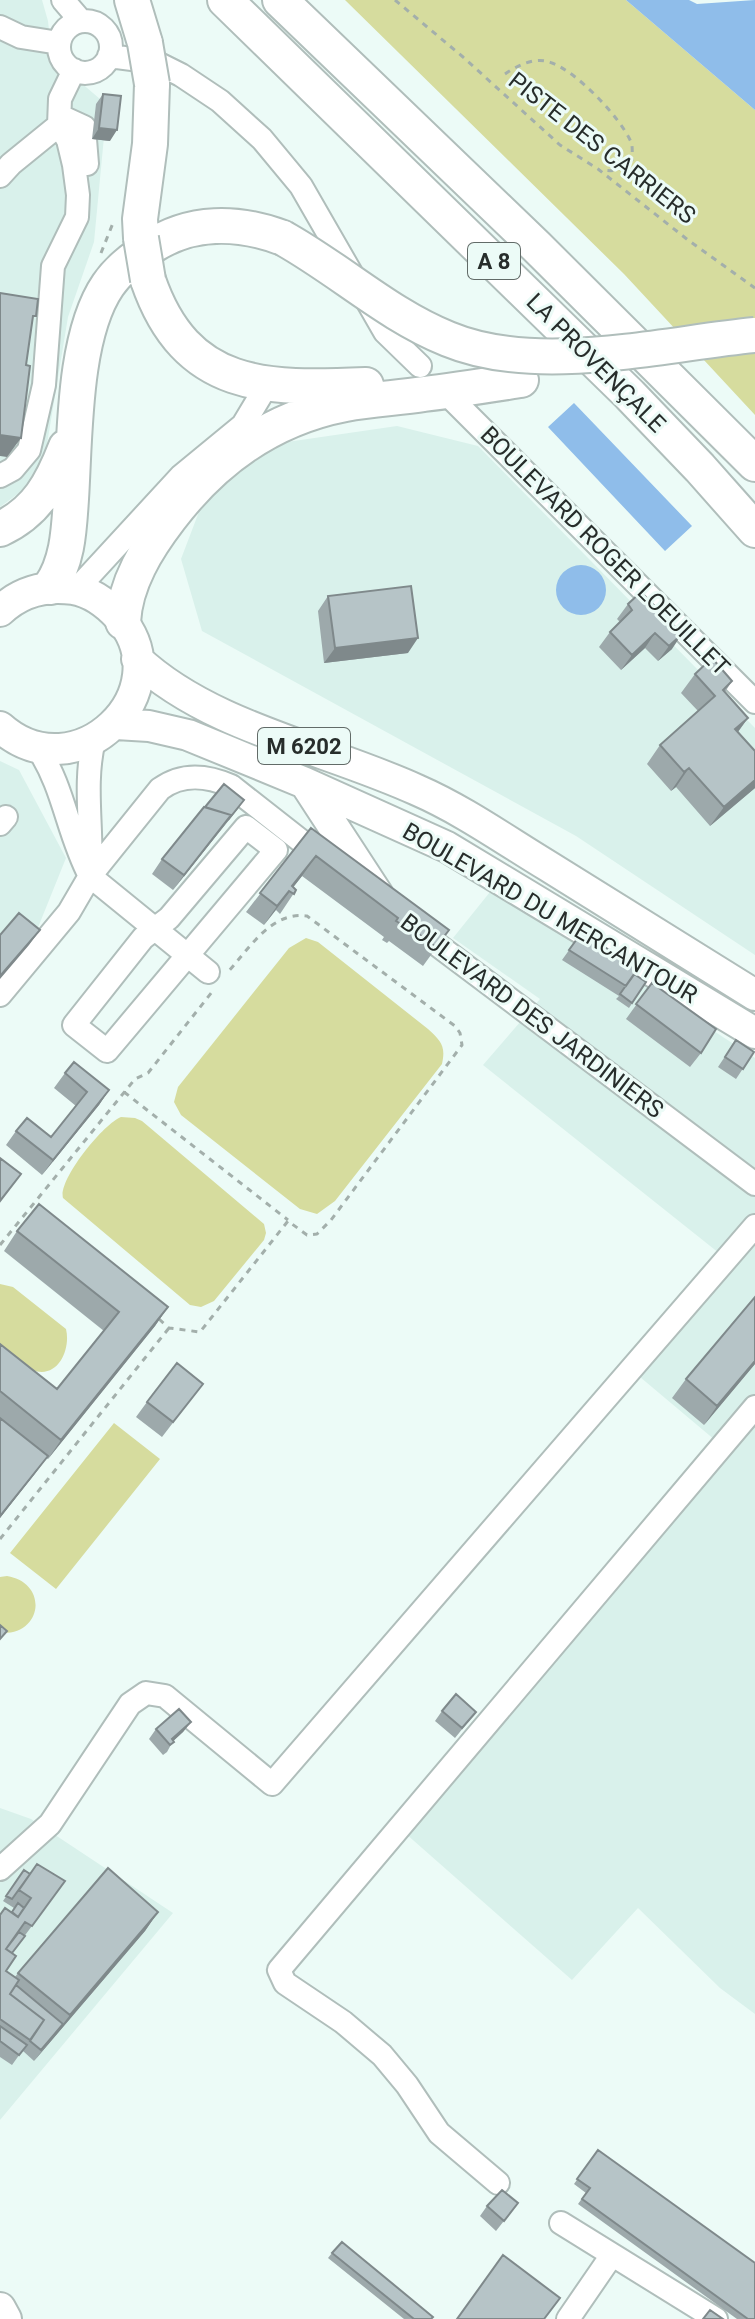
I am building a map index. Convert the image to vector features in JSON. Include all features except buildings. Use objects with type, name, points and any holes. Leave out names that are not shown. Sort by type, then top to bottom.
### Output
[{"type":"highway","points":[[132,0],[145,43],[152,84],[141,238],[155,303],[185,345],[222,372],[267,385],[339,386],[521,380]]},
{"type":"highway","name":"LA PROVENÇALE","points":[[225,0],[630,395],[755,530]]},
{"type":"highway","name":"LA PROVENÇALE","points":[[280,0],[536,246],[755,464]]},
{"type":"highway","points":[[63,588],[57,578],[66,549],[86,334],[109,284],[127,263],[175,233],[202,226],[248,228],[283,238],[310,252],[422,327],[449,340],[495,353],[565,356],[755,335]]},
{"type":"highway","points":[[123,622],[127,595],[152,542],[182,502],[211,471],[239,448],[313,412],[346,404],[521,380],[755,354]]},
{"type":"highway","points":[[0,529],[15,522],[41,500],[55,477],[76,420]]},
{"type":"main road","points":[[0,611],[29,592],[63,588],[94,596],[110,607],[132,639],[137,659],[136,682],[129,704],[105,732]]},
{"type":"main road","name":"BOULEVARD DU MERCANTOUR","points":[[137,659],[181,692],[224,715],[429,796],[755,995]]},
{"type":"main road","points":[[0,727],[22,742],[37,747]]},
{"type":"main road","name":"BOULEVARD DU MERCANTOUR","points":[[37,747],[56,750],[76,747],[105,732],[159,728],[188,735],[447,847],[755,1033]]},
{"type":"main road","points":[[305,783],[384,905]]},
{"type":"main road","points":[[0,2308],[6,2319]]},
{"type":"street","points":[[63,0],[81,21]]},
{"type":"street","points":[[81,21],[90,21],[105,30],[111,47],[104,63],[91,72],[74,70],[62,59],[59,43],[66,28],[81,21]]},
{"type":"street","points":[[0,27],[21,37],[59,43]]},
{"type":"street","points":[[109,56],[155,62],[181,75],[220,101],[262,139],[301,186],[385,332],[420,366]]},
{"type":"street","points":[[0,476],[13,469],[29,450],[44,385],[53,266],[77,217],[74,165],[60,121],[60,99],[74,70]]},
{"type":"street","points":[[60,121],[84,127],[87,164]]},
{"type":"street","points":[[0,176],[60,121]]},
{"type":"street","points":[[63,588],[181,476],[243,425],[267,385]]},
{"type":"street","name":"BOULEVARD ROGER LOEUILLET","points":[[454,401],[755,702]]},
{"type":"street","points":[[90,876],[90,758],[105,732]]},
{"type":"street","points":[[37,747],[52,770],[65,802],[78,854],[90,876],[208,972]]},
{"type":"street","name":"BOULEVARD DES JARDINIERS","points":[[0,995],[69,912],[90,876],[160,789],[170,782],[201,777],[216,779],[231,786],[755,1184]]},
{"type":"street","points":[[246,827],[276,850],[107,1051],[74,1025],[153,928],[169,918],[246,827]]},
{"type":"street","points":[[0,1869],[50,1824],[130,1704],[146,1693],[165,1696],[272,1784],[755,1226]]},
{"type":"street","points":[[498,2183],[439,2133],[407,2085],[382,2055],[343,2022],[285,1983],[279,1970],[755,1407]]},
{"type":"street","points":[[561,2223],[716,2319]]},
{"type":"street","points":[[568,2319],[612,2255]]},
{"type":"path","name":"PISTE DES CARRIERS","points":[[395,0],[551,137],[755,288]]},
{"type":"path","points":[[505,74],[529,62],[551,62],[585,85],[632,144],[632,160],[623,169],[613,172],[598,169]]},
{"type":"path","points":[[0,1245],[124,1092],[135,1079],[148,1073],[220,982],[266,930],[292,914],[307,916],[455,1026],[462,1045],[331,1220],[312,1235],[307,1235],[288,1221],[124,1092]]},
{"type":"path","points":[[158,1318],[169,1328],[200,1332],[288,1221]]},
{"type":"path","points":[[0,1539],[169,1328]]},
{"type":"shaded area","points":[[0,0],[42,0],[52,58],[107,105],[94,242],[68,317],[47,444],[39,469],[27,487],[0,507]]},
{"type":"shaded area","points":[[397,426],[478,446],[755,728],[755,955],[576,836],[202,631],[181,559],[205,496],[280,443]]},
{"type":"shaded area","points":[[0,761],[19,770],[66,858],[35,935],[0,978]]},
{"type":"shaded area","points":[[494,887],[755,1058],[755,2014],[720,1988],[638,1908],[572,1980],[405,1833],[728,1451],[640,1377],[734,1265],[483,1065],[540,999],[453,938]]},
{"type":"shaded area","points":[[0,1808],[31,1819],[173,1913],[0,2120]]},
{"type":"green space","points":[[345,0],[626,0],[755,110],[755,415],[624,274]]},
{"type":"green space","points":[[306,938],[318,942],[428,1029],[443,1048],[442,1064],[335,1201],[317,1214],[300,1209],[181,1115],[174,1102],[178,1087],[289,948]]},
{"type":"green space","points":[[121,1117],[142,1121],[264,1224],[264,1240],[214,1301],[201,1307],[190,1305],[63,1198],[67,1179],[83,1153]]},
{"type":"green space","points":[[0,1284],[13,1287],[66,1329],[64,1353],[56,1367],[41,1372],[32,1370],[0,1346]]},
{"type":"green space","points":[[114,1423],[160,1459],[56,1589],[10,1553]]},
{"type":"green space","points":[[7,1576],[30,1588],[35,1598],[35,1608],[25,1626],[14,1632],[0,1633],[0,1577]]},
{"type":"water","points":[[626,0],[689,0],[697,4],[755,0],[755,110]]},
{"type":"water","points":[[574,403],[692,526],[665,551],[548,427]]},
{"type":"water","points":[[581,565],[598,573],[606,590],[598,607],[581,615],[564,607],[556,590],[564,573]]}]
